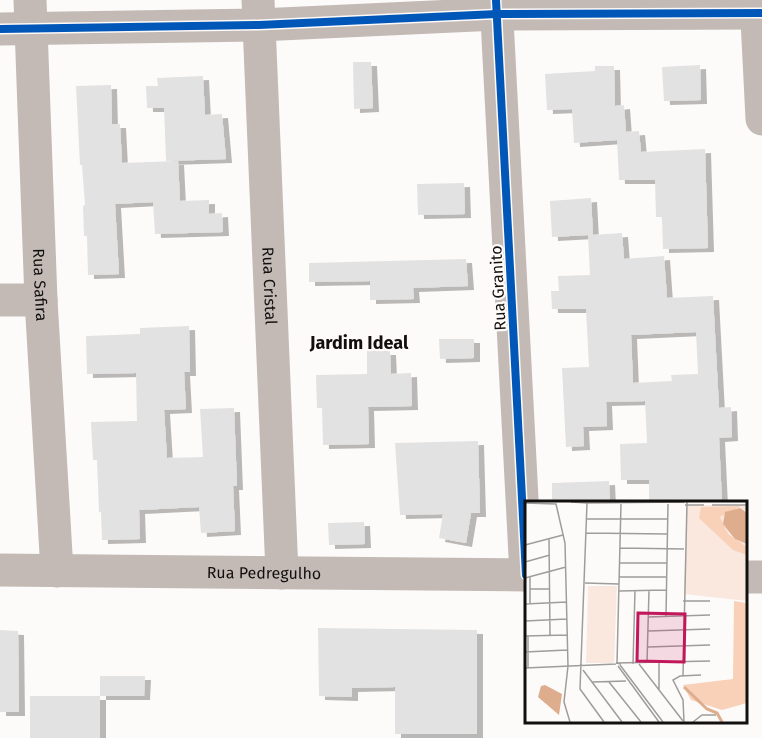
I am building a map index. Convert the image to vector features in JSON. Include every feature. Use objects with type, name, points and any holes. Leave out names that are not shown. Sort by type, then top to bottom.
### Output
[{"type":"street","points":[[20,19],[497,7],[758,9],[762,119]]},
{"type":"street","name":"Rua Granito","points":[[497,7],[525,555]]},
{"type":"street","name":"Rua Cristal","points":[[258,13],[282,573]]},
{"type":"street","name":"Rua Safira","points":[[20,19],[42,300],[57,571]]},
{"type":"street","points":[[0,300],[42,300]]},
{"type":"street","name":"Rua Pedregulho","points":[[0,570],[525,575]]},
{"type":"building","points":[[353,62],[371,62],[373,108],[354,109]]},
{"type":"building","points":[[700,65],[701,100],[664,101],[662,67]]},
{"type":"building","points":[[595,66],[614,66],[615,106],[624,105],[626,132],[639,131],[641,152],[705,149],[708,248],[663,249],[662,217],[656,217],[655,180],[619,180],[617,140],[574,143],[572,109],[547,110],[545,74],[595,71]]},
{"type":"building","points":[[203,76],[205,115],[222,114],[226,159],[166,161],[164,108],[147,108],[146,86],[158,86],[157,78]]},
{"type":"building","points":[[111,85],[112,124],[120,124],[122,163],[178,161],[180,201],[209,200],[209,214],[222,213],[223,232],[155,234],[153,202],[115,204],[119,274],[88,275],[76,86]]},
{"type":"building","points":[[464,183],[465,214],[418,215],[417,184]]},
{"type":"building","points":[[591,198],[593,235],[622,233],[624,259],[664,256],[667,298],[713,296],[719,408],[731,407],[732,437],[719,438],[722,501],[649,501],[649,480],[621,480],[620,444],[647,443],[645,401],[606,402],[607,426],[583,427],[584,446],[566,447],[562,368],[589,367],[586,309],[552,309],[551,291],[559,291],[558,276],[590,275],[588,235],[552,237],[550,201]],"holes":[[[696,332],[698,374],[671,375],[672,381],[633,383],[631,335]]]},
{"type":"building","points":[[466,259],[468,286],[413,288],[414,299],[370,300],[370,281],[309,282],[309,263]]},
{"type":"building","points":[[189,326],[190,372],[184,372],[186,409],[164,410],[167,458],[203,457],[200,409],[234,408],[237,486],[233,486],[235,531],[201,533],[199,507],[139,510],[140,539],[102,540],[97,460],[93,460],[91,422],[137,421],[136,373],[87,374],[86,336],[140,334],[140,328]]},
{"type":"building","points":[[439,339],[474,339],[474,358],[440,359]]},
{"type":"building","points":[[367,351],[390,351],[391,374],[411,373],[412,406],[368,407],[369,444],[323,445],[322,408],[317,408],[316,375],[367,374]]},
{"type":"building","points":[[478,441],[480,513],[471,513],[466,543],[439,538],[443,514],[400,515],[395,443]]},
{"type":"building","points":[[609,481],[610,501],[552,501],[552,483]]},
{"type":"building","points":[[364,522],[365,544],[329,545],[328,523]]},
{"type":"building","points":[[318,628],[477,630],[477,734],[395,734],[395,687],[352,688],[352,697],[319,696]]},
{"type":"building","points":[[0,630],[18,631],[19,712],[0,712]]},
{"type":"building","points":[[100,676],[145,676],[144,696],[100,696]]},
{"type":"building","points":[[30,696],[100,696],[100,738],[30,738]]},
{"type":"cycle path","points":[[496,0],[525,556]]},
{"type":"cycle path","points":[[0,29],[259,25],[497,14],[762,13]]},
{"type":"district","name":"Jardim Ideal","points":[[359,343]]}]
